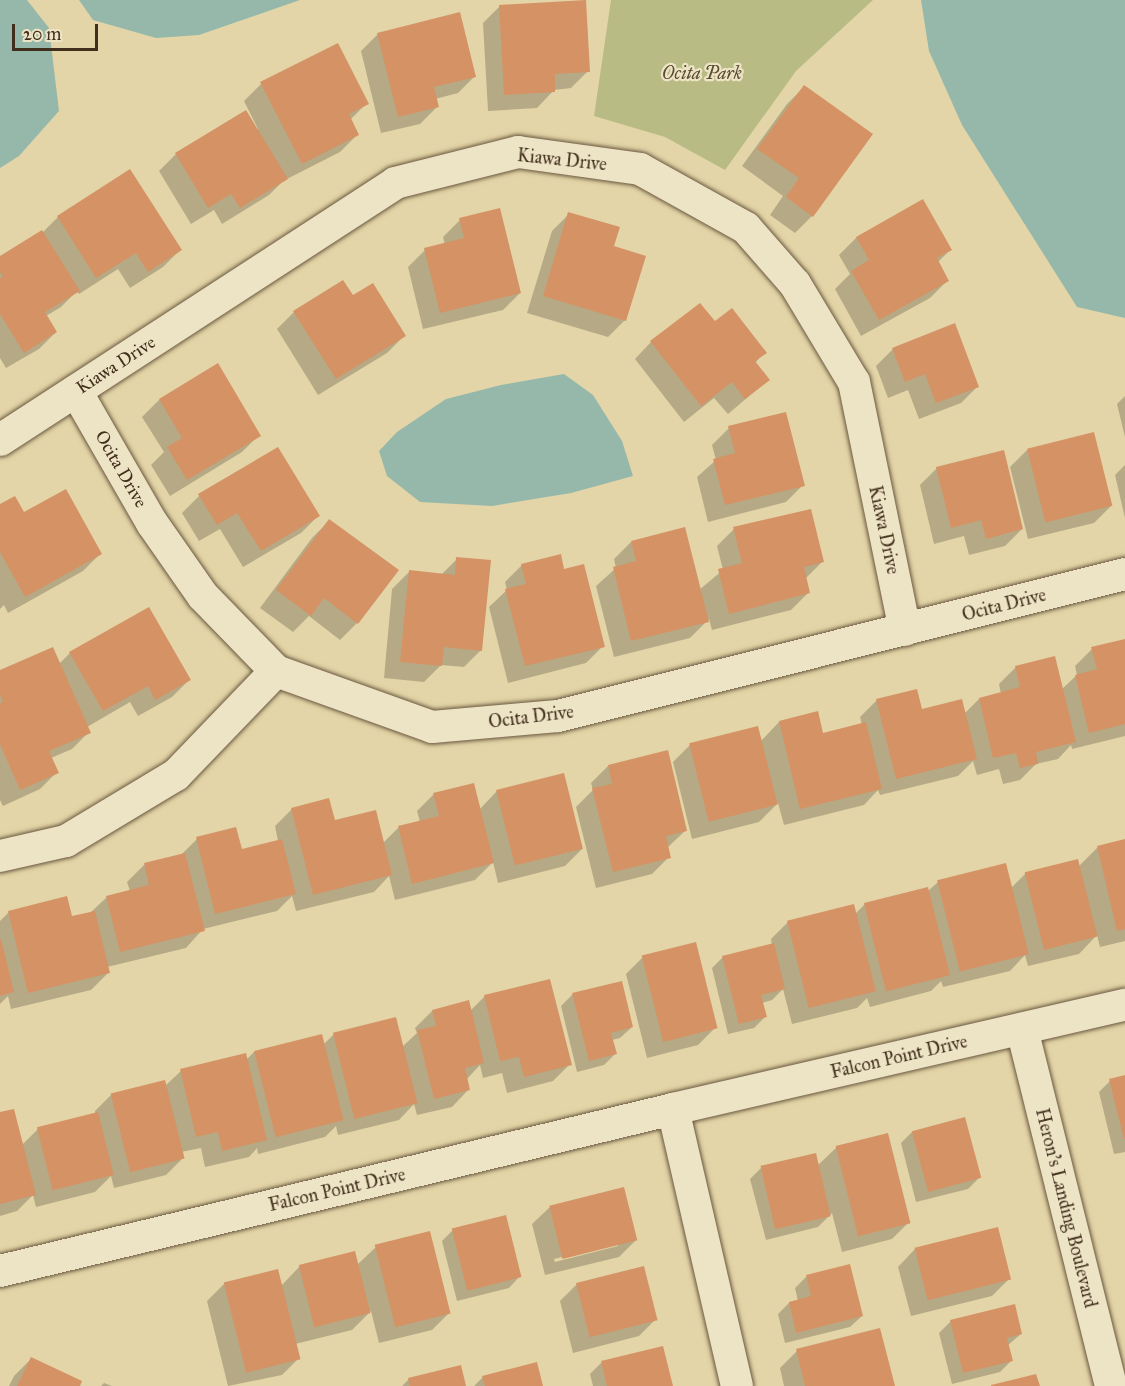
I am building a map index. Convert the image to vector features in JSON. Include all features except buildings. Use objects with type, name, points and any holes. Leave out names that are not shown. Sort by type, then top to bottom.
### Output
[{"type":"street","name":"Kiawa Drive","points":[[0,440],[395,183],[518,152],[640,169],[746,228],[795,284],[854,382],[905,630]]},
{"type":"street","name":"Ocita Drive","points":[[76,391],[152,523],[203,596],[276,671],[432,727],[558,716],[1125,574]]},
{"type":"street","points":[[0,856],[66,841],[176,775],[276,671]]},
{"type":"street","name":"Falcon Point Drive","points":[[0,1271],[673,1109],[1125,1005]]},
{"type":"street","name":"Heron's Landing Boulevard","points":[[1022,1029],[1111,1386]]},
{"type":"street","points":[[673,1109],[737,1386]]},
{"type":"green space","name":"Ocita Park","points":[[611,0],[873,0],[796,71],[725,170],[665,137],[594,116]]},
{"type":"shaded area","points":[[0,0],[27,0],[49,28],[59,111],[19,156],[0,168]]},
{"type":"shaded area","points":[[79,0],[300,0],[199,35],[156,38],[93,20]]},
{"type":"shaded area","points":[[921,0],[1125,0],[1125,318],[1077,307],[962,125],[929,51]]},
{"type":"shaded area","points":[[564,374],[593,395],[622,441],[633,476],[571,493],[492,506],[420,502],[387,476],[379,451],[397,432],[446,399],[501,385]]}]
